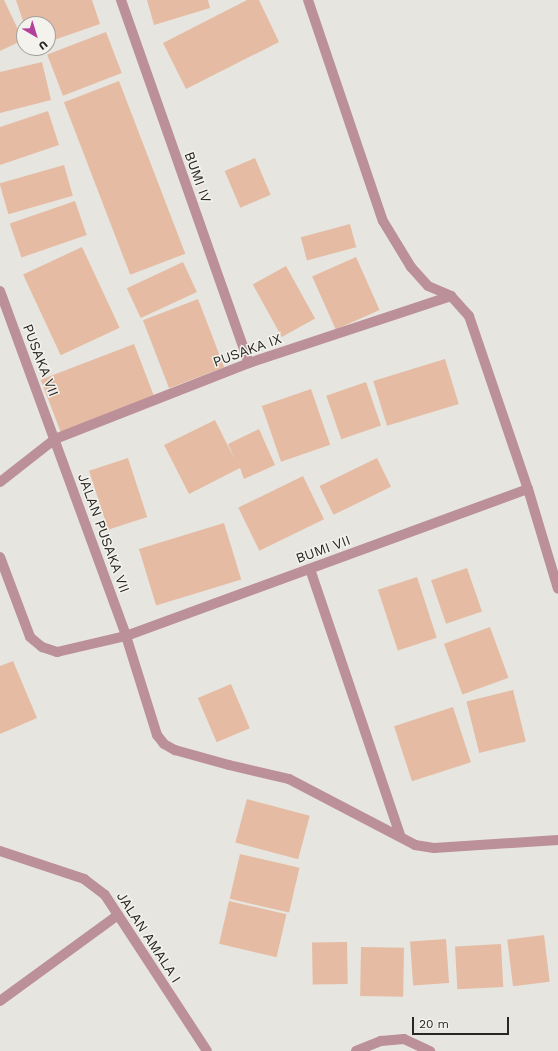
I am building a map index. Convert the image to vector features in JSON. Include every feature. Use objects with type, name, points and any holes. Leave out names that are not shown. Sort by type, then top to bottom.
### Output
[{"type":"street","name":"BUMI IV","points":[[121,0],[250,363]]},
{"type":"street","points":[[308,0],[383,221],[410,267],[428,286],[451,296],[469,316],[528,489],[558,589]]},
{"type":"street","name":"PUSAKA VII","points":[[0,291],[55,439]]},
{"type":"street","name":"PUSAKA IX","points":[[0,482],[55,439],[250,363],[451,296]]},
{"type":"street","name":"JALAN PUSAKA VII","points":[[55,439],[126,636],[157,735],[164,744],[175,750],[229,765],[289,779],[400,835],[415,845],[434,848],[558,840]]},
{"type":"street","name":"BUMI VII","points":[[0,557],[30,637],[42,647],[56,652],[126,636],[528,489]]},
{"type":"street","points":[[310,569],[400,835]]},
{"type":"street","name":"JALAN AMALA I","points":[[0,850],[84,879],[105,895],[207,1051]]},
{"type":"street","points":[[0,1001],[118,915]]},
{"type":"street","points":[[356,1051],[381,1041],[404,1039],[430,1051]]},
{"type":"building","points":[[0,0],[4,0],[16,25],[16,43],[0,51]]},
{"type":"building","points":[[16,0],[92,0],[100,24],[56,39],[56,16],[21,16]]},
{"type":"building","points":[[147,0],[208,0],[210,8],[154,25]]},
{"type":"building","points":[[247,0],[259,0],[279,42],[186,89],[163,43]]},
{"type":"building","points":[[106,32],[122,73],[63,96],[48,56],[56,56],[56,51]]},
{"type":"building","points":[[42,62],[51,100],[0,113],[0,72]]},
{"type":"building","points":[[119,81],[185,254],[130,275],[64,102]]},
{"type":"building","points":[[48,111],[59,145],[0,165],[0,127]]},
{"type":"building","points":[[255,158],[271,195],[240,208],[225,171]]},
{"type":"building","points":[[64,165],[73,196],[8,214],[0,183]]},
{"type":"building","points":[[75,201],[87,235],[21,258],[10,223]]},
{"type":"building","points":[[350,224],[356,247],[307,260],[301,237]]},
{"type":"building","points":[[82,247],[120,328],[61,355],[23,274]]},
{"type":"building","points":[[356,257],[380,310],[336,330],[312,277]]},
{"type":"building","points":[[183,262],[197,292],[141,318],[127,288]]},
{"type":"building","points":[[286,266],[315,318],[282,337],[253,284]]},
{"type":"building","points":[[198,299],[224,367],[169,388],[143,320]]},
{"type":"building","points":[[134,344],[154,396],[61,432],[41,380]]},
{"type":"building","points":[[445,359],[459,404],[387,426],[373,381]]},
{"type":"building","points":[[366,382],[381,425],[341,439],[326,396]]},
{"type":"building","points":[[311,389],[330,445],[281,462],[262,406]]},
{"type":"building","points":[[215,420],[235,460],[228,444],[259,429],[275,465],[244,479],[240,468],[189,494],[164,445]]},
{"type":"building","points":[[128,458],[147,517],[108,530],[89,471]]},
{"type":"building","points":[[377,458],[391,487],[334,515],[319,486]]},
{"type":"building","points":[[303,476],[324,519],[259,551],[238,508]]},
{"type":"building","points":[[224,523],[241,579],[156,605],[139,549]]},
{"type":"building","points":[[467,568],[482,611],[446,624],[431,580]]},
{"type":"building","points":[[417,577],[437,638],[398,651],[378,590]]},
{"type":"building","points":[[490,627],[508,678],[462,695],[444,644]]},
{"type":"building","points":[[13,661],[37,718],[0,734],[0,666]]},
{"type":"building","points":[[231,684],[250,728],[217,742],[198,698]]},
{"type":"building","points":[[513,690],[526,741],[479,753],[466,702]]},
{"type":"building","points":[[453,707],[471,762],[412,781],[394,726]]},
{"type":"building","points":[[247,799],[310,816],[298,859],[235,842]]},
{"type":"building","points":[[240,854],[299,868],[289,913],[230,899]]},
{"type":"building","points":[[229,901],[286,914],[277,957],[219,944]]},
{"type":"building","points":[[544,935],[550,982],[513,986],[507,940]]},
{"type":"building","points":[[446,939],[449,983],[413,985],[410,942]]},
{"type":"building","points":[[347,942],[348,984],[313,985],[312,943]]},
{"type":"building","points":[[501,944],[503,987],[457,989],[455,946]]},
{"type":"building","points":[[361,947],[404,948],[403,997],[360,996]]}]
